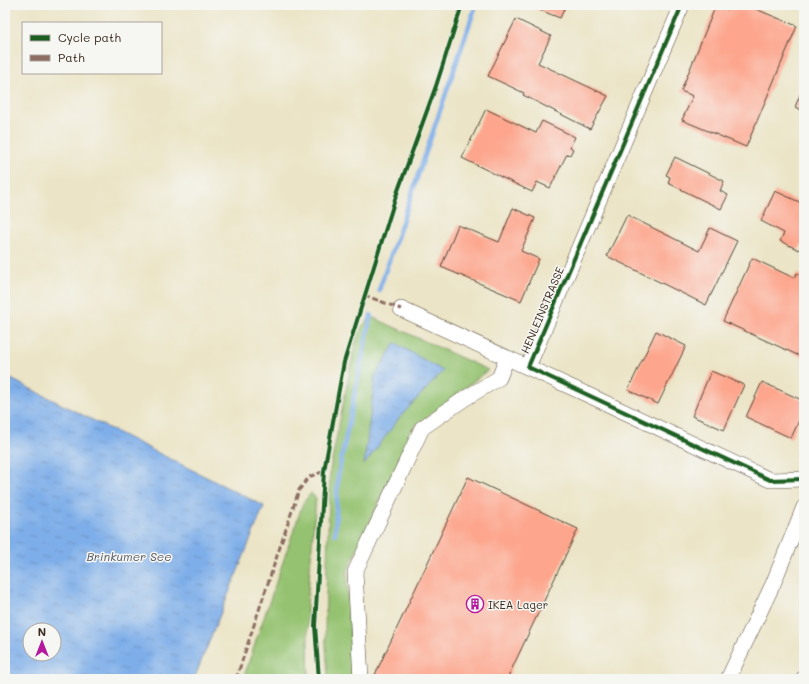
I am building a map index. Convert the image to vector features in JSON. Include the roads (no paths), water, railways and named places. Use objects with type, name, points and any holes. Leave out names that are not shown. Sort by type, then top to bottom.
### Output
[{"type":"street","name":"HENLEINSTRASSE","points":[[682,5],[528,367],[770,480],[804,478]]},
{"type":"street","points":[[401,309],[528,367]]},
{"type":"street","points":[[361,679],[355,572],[422,428],[498,378],[507,358]]},
{"type":"street","points":[[728,679],[773,584],[804,507]]},
{"type":"water","points":[[395,343],[443,371],[400,417],[364,465],[375,376]]},
{"type":"water","name":"Brinkumer See","points":[[5,376],[264,506],[194,679],[5,679]]},
{"type":"waterway","points":[[379,290],[476,5]]},
{"type":"waterway","points":[[335,534],[338,475],[371,315]]},
{"type":"place","name":"IKEA Lager","points":[[475,604]]}]
